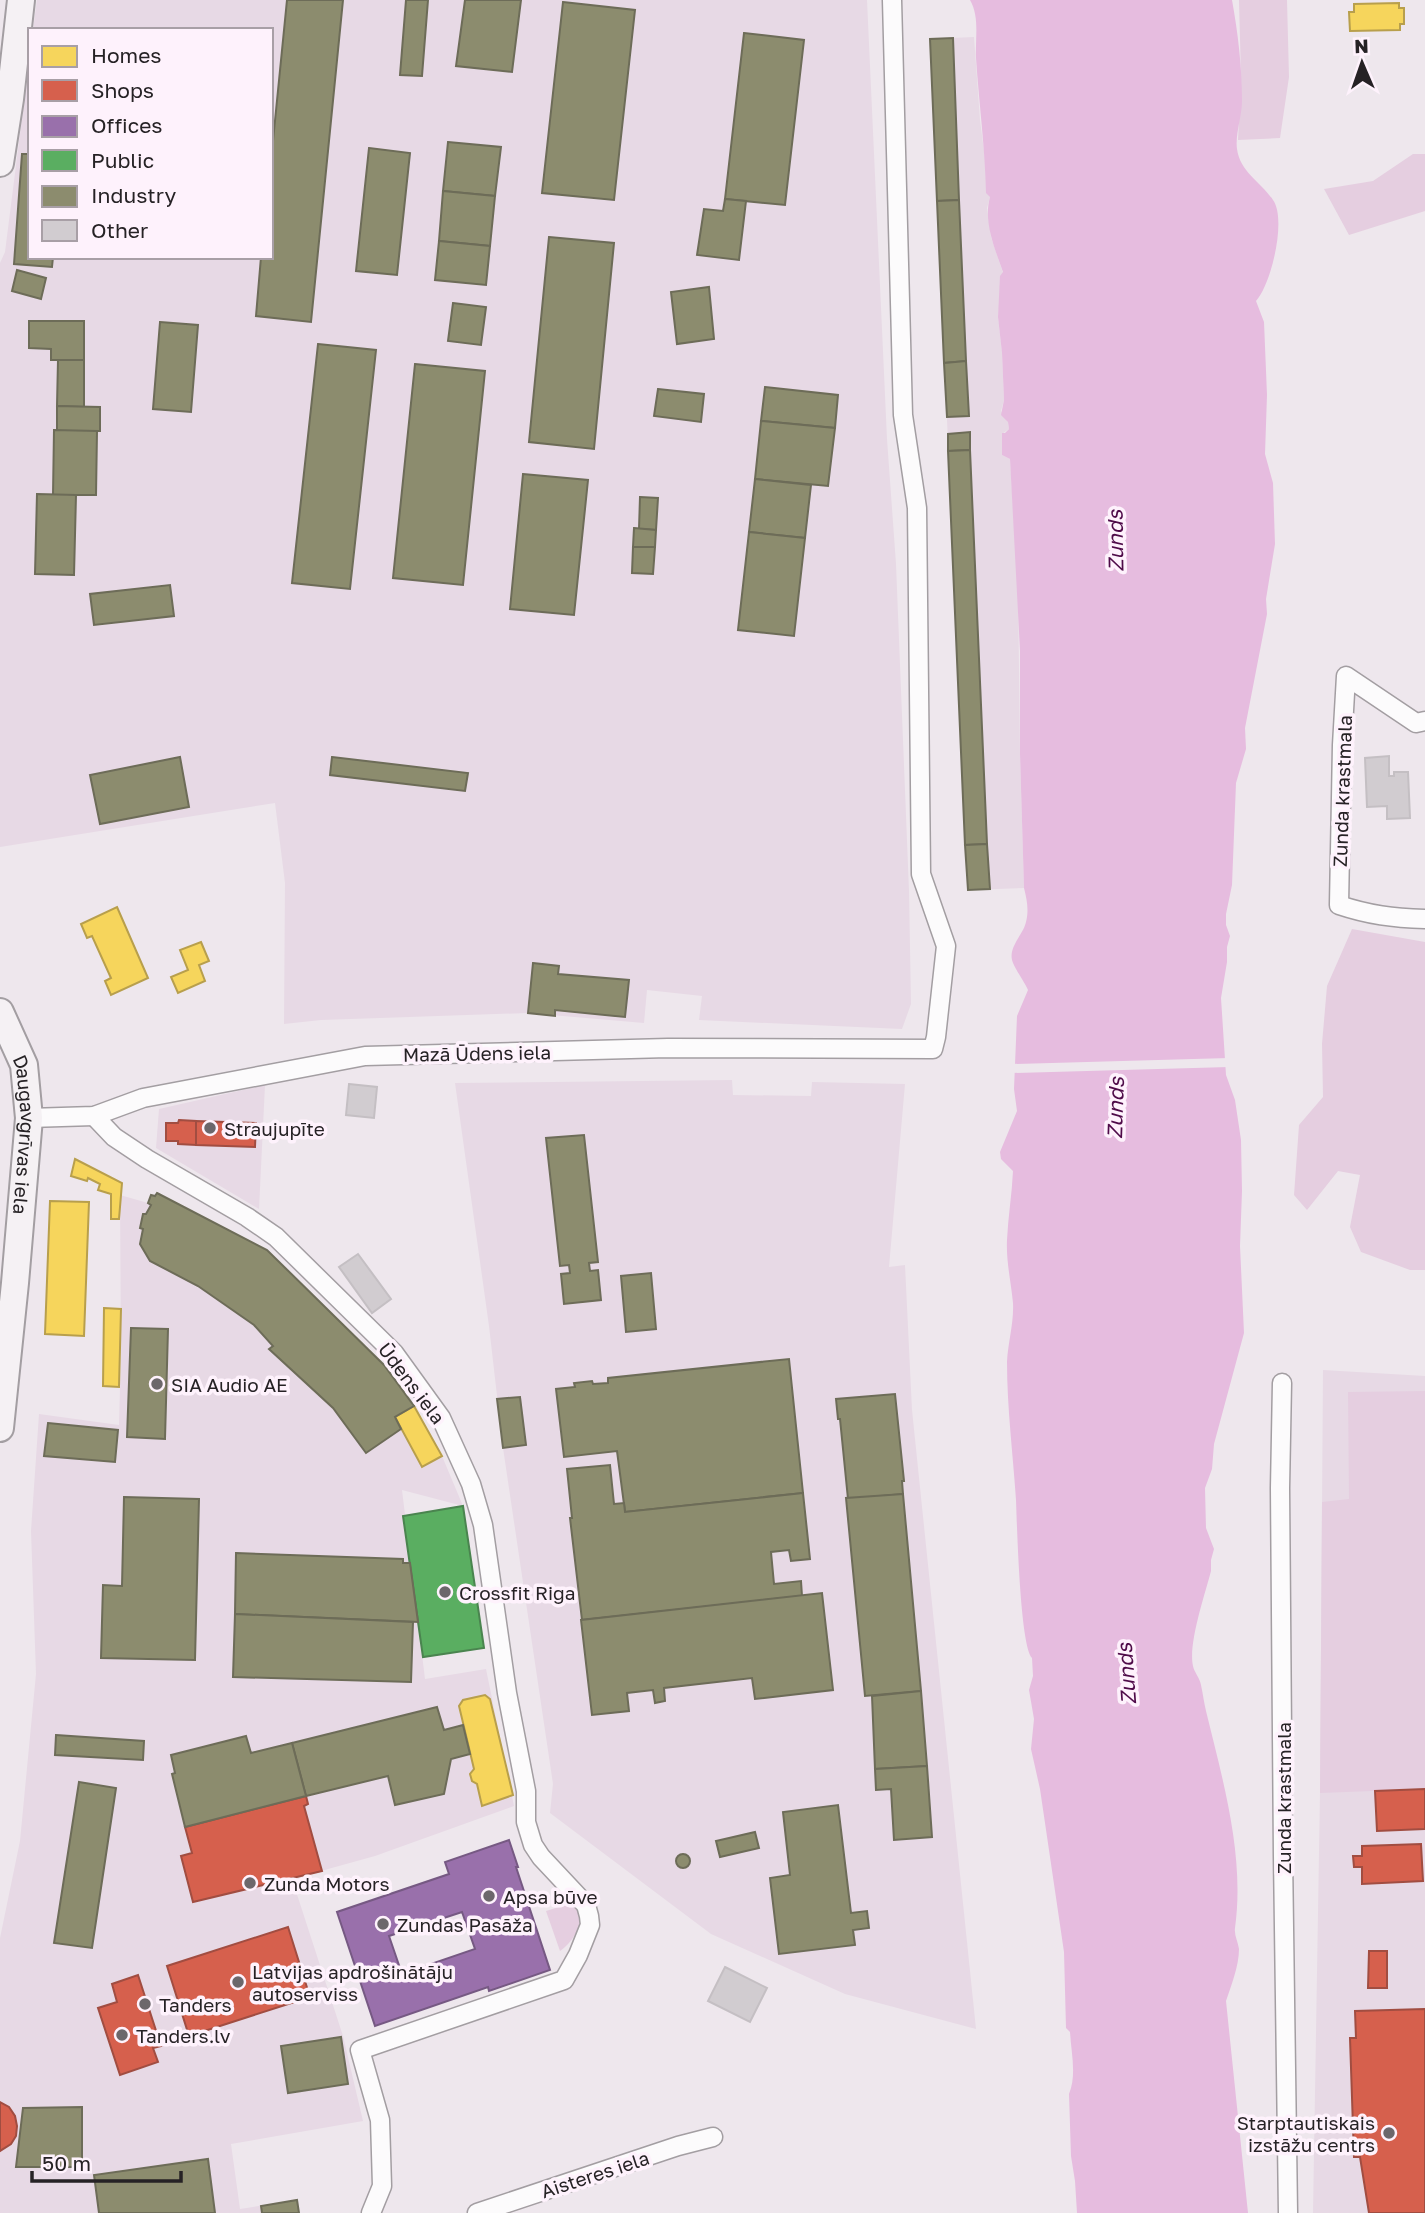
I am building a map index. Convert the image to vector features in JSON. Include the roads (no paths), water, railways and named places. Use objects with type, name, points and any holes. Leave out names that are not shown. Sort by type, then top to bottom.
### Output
[{"type":"main road","points":[[0,163],[21,0]]},
{"type":"main road","name":"Daugavgrīvas iela","points":[[0,1012],[24,1065],[29,1118],[0,1428]]},
{"type":"street","name":"Mazā Ūdens iela","points":[[29,1118],[94,1116],[143,1098],[365,1056],[668,1048],[933,1049],[946,946],[921,874],[917,508],[904,415],[892,0]]},
{"type":"street","name":"Zunda krastmala","points":[[1425,721],[1416,723],[1346,676],[1339,905],[1368,915],[1425,919]]},
{"type":"street","name":"Ūdens iela","points":[[94,1116],[114,1137],[147,1160],[247,1217],[276,1237],[394,1353],[441,1418],[471,1484],[483,1525],[507,1693],[526,1791],[526,1822],[533,1845],[541,1857],[586,1905],[590,1925],[564,1980],[360,2050],[380,2120],[382,2186],[371,2213]]},
{"type":"street","name":"Zunda krastmala","points":[[1282,1383],[1280,1488],[1288,2213]]},
{"type":"street","name":"Aisteres iela","points":[[477,2213],[665,2150],[713,2137]]},
{"type":"water","name":"Zunds","points":[[970,0],[1232,0],[1242,88],[1237,149],[1242,164],[1273,200],[1277,209],[1278,236],[1272,267],[1256,301],[1264,322],[1267,395],[1265,454],[1273,483],[1275,544],[1266,599],[1267,614],[1245,728],[1246,749],[1236,783],[1232,885],[1226,914],[1230,936],[1221,998],[1226,1075],[1235,1100],[1241,1140],[1240,1246],[1244,1333],[1214,1444],[1212,1469],[1205,1488],[1206,1528],[1214,1549],[1192,1657],[1225,1791],[1235,1846],[1235,1931],[1239,1955],[1226,2001],[1248,2213],[1077,2213],[1071,2156],[1069,2094],[1073,2063],[1070,2032],[1066,2028],[1064,1952],[1040,1789],[1031,1749],[1034,1719],[1029,1690],[1033,1676],[1032,1658],[1028,1649],[1022,1609],[1008,1396],[1007,1362],[1013,1303],[1007,1240],[1013,1171],[1001,1159],[1000,1152],[1017,1111],[1014,1089],[1017,1016],[1028,990],[1013,963],[1012,955],[1027,918],[1027,901],[1024,888],[1020,754],[1020,651],[1010,459],[1002,455],[1002,433],[1009,429],[1008,422],[1001,415],[1004,400],[998,317],[1000,276],[1003,272],[989,226],[990,197],[986,193],[976,58],[976,21]]},
{"type":"place","name":"Straujupīte","points":[[210,1128]]},
{"type":"place","name":"SIA Audio AE","points":[[157,1384]]},
{"type":"place","name":"Crossfit Riga","points":[[445,1592]]},
{"type":"place","name":"Zunda Motors","points":[[250,1883]]},
{"type":"place","name":"Apsa būve","points":[[489,1896]]},
{"type":"place","name":"Zundas Pasāža","points":[[383,1924]]},
{"type":"place","name":"Latvijas apdrošinātāju autoserviss","points":[[238,1982]]},
{"type":"place","name":"Tanders","points":[[145,2004]]},
{"type":"place","name":"Tanders.lv","points":[[122,2035]]},
{"type":"place","name":"Starptautiskais izstāžu centrs","points":[[1389,2133]]}]
